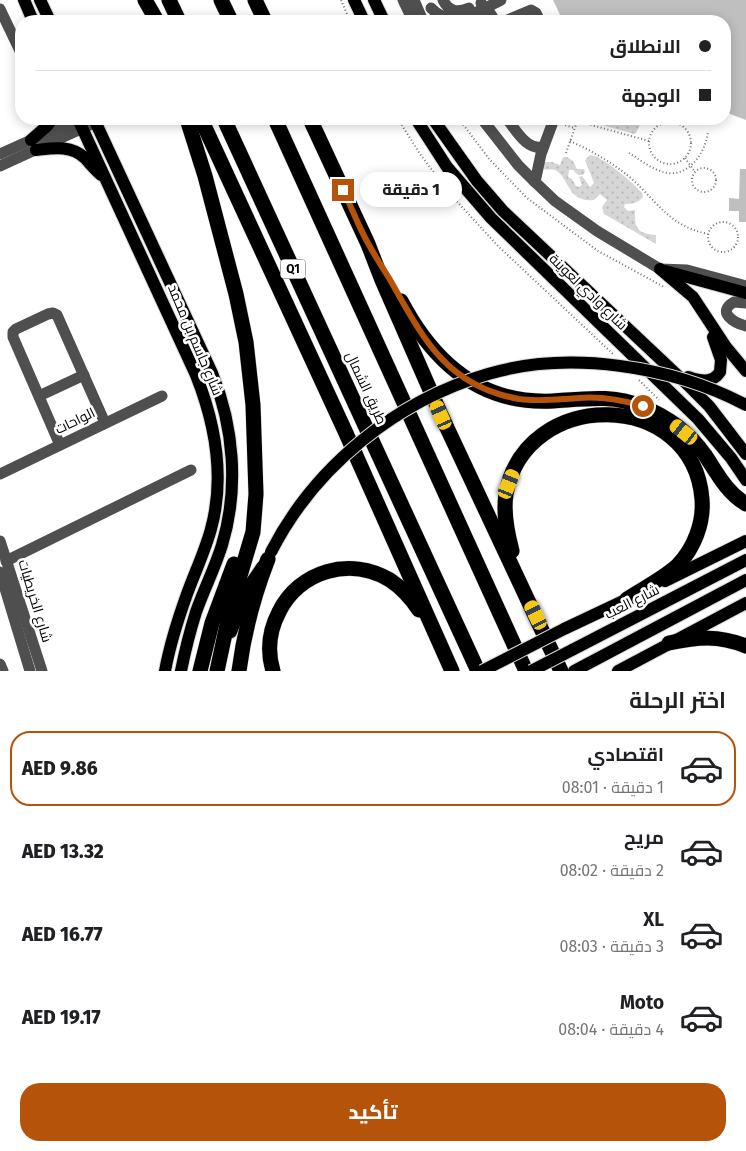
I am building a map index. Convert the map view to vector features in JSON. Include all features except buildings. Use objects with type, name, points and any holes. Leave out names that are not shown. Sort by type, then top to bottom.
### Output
[{"type":"highway","points":[[144,0],[148,15]]},
{"type":"highway","points":[[144,0],[153,15]]},
{"type":"highway","points":[[169,0],[176,15]]},
{"type":"highway","points":[[221,0],[228,15]]},
{"type":"highway","points":[[255,0],[262,15]]},
{"type":"highway","points":[[189,125],[219,225],[244,328],[251,382],[256,494],[253,532],[230,606],[217,671]]},
{"type":"highway","points":[[204,125],[452,671]]},
{"type":"highway","name":"طريق الشمال","points":[[227,125],[478,671]]},
{"type":"highway","name":"طريق الشمال","points":[[278,125],[526,671]]},
{"type":"highway","points":[[313,125],[368,244],[441,415],[562,671]]},
{"type":"highway","points":[[368,244],[408,314],[429,346],[442,360],[471,382],[518,399],[554,401],[602,398],[624,400],[643,406],[664,417],[684,432],[704,454],[725,486],[734,496],[746,504]]},
{"type":"highway","points":[[524,590],[511,550],[505,518],[506,495],[513,473],[533,444],[554,428],[578,418],[609,414],[646,422],[672,439],[684,450],[692,463],[702,492],[702,517],[699,528],[685,557],[669,572],[627,598]]},
{"type":"highway","points":[[200,671],[212,623],[232,571],[242,537],[255,460]]},
{"type":"highway","points":[[239,671],[248,620],[270,555]]},
{"type":"highway","points":[[273,671],[270,663],[269,643],[271,632],[281,607],[302,583],[312,576],[331,570],[353,568],[378,574],[389,580],[412,600],[438,637]]},
{"type":"highway","points":[[669,643],[689,639],[718,638],[746,646]]},
{"type":"main road","points":[[24,0],[31,15]]},
{"type":"main road","points":[[40,0],[47,15]]},
{"type":"main road","points":[[354,0],[361,15]]},
{"type":"main road","points":[[374,0],[381,15]]},
{"type":"main road","points":[[48,125],[34,145],[73,150],[83,157],[106,180]]},
{"type":"main road","name":"شارع جاسم بن محمد","points":[[81,125],[196,375],[209,412],[215,441],[217,475],[214,515],[204,552],[178,619],[165,671]]},
{"type":"main road","name":"شارع جاسم بن محمد","points":[[97,125],[212,373],[222,398],[226,419],[232,472],[230,510],[222,544],[192,626],[181,671]]},
{"type":"main road","name":"شارع وادي لعوينة","points":[[420,125],[447,167],[485,212],[698,419],[731,458],[746,480]]},
{"type":"main road","name":"شارع وادي لعوينة","points":[[437,125],[477,181],[503,211],[672,370],[708,406],[746,454]]},
{"type":"main road","points":[[660,269],[693,297],[701,308],[721,360],[720,372],[714,379],[704,381],[672,370]]},
{"type":"main road","points":[[660,269],[746,293]]},
{"type":"main road","points":[[707,320],[726,347],[746,370]]},
{"type":"main road","points":[[224,671],[229,640],[244,598],[284,528],[316,484],[362,440],[393,417],[420,401],[450,387],[490,373],[540,365],[588,364],[623,366],[659,372],[696,382],[746,405]]},
{"type":"main road","points":[[482,671],[627,598],[746,542]]},
{"type":"main road","name":"شارع العب","points":[[531,671],[746,560]]},
{"type":"main road","points":[[576,670],[746,580]]},
{"type":"main road","points":[[618,671],[746,603]]},
{"type":"street","points":[[402,0],[410,15]]},
{"type":"street","points":[[414,0],[420,15]]},
{"type":"street","points":[[443,0],[449,8],[455,11],[462,11],[484,3],[502,0],[506,15]]},
{"type":"street","points":[[467,15],[484,3]]},
{"type":"street","points":[[484,3],[491,15]]},
{"type":"street","points":[[429,4],[438,15]]},
{"type":"street","points":[[0,9],[5,32],[15,45]]},
{"type":"street","points":[[519,15],[530,10],[537,15]]},
{"type":"street","points":[[0,166],[34,145],[74,125]]},
{"type":"street","points":[[487,125],[518,165],[555,201],[575,217],[660,269],[687,270],[746,286]]},
{"type":"street","points":[[512,125],[529,145],[538,148],[543,147]]},
{"type":"street","points":[[535,182],[543,147],[552,125]]},
{"type":"street","points":[[0,154],[34,145]]},
{"type":"street","points":[[746,303],[734,302],[729,305],[727,311],[728,317],[732,321],[746,326]]},
{"type":"street","points":[[60,445],[13,337],[13,332],[16,329],[48,314],[55,314],[105,423]]},
{"type":"street","points":[[39,396],[84,375]]},
{"type":"street","name":"الواحات","points":[[0,474],[162,396]]},
{"type":"street","points":[[6,561],[191,470]]},
{"type":"street","name":"شارع الخريطيات","points":[[0,540],[6,561],[4,580],[30,671]]},
{"type":"street","name":"شارع الخريطيات","points":[[4,580],[42,671]]},
{"type":"street","points":[[0,664],[2,671]]},
{"type":"path","points":[[341,0],[347,15]]},
{"type":"path","points":[[402,125],[420,154],[450,194],[498,246],[614,355]]},
{"type":"path","points":[[566,125],[574,128]]},
{"type":"path","points":[[566,153],[575,125]]},
{"type":"path","points":[[594,125],[649,141]]},
{"type":"path","points":[[660,125],[651,134],[649,141],[653,155],[665,164],[679,162],[685,158],[692,145],[691,138],[681,125]]},
{"type":"path","points":[[629,153],[662,172],[677,173],[691,166],[704,151],[708,132]]},
{"type":"path","points":[[570,141],[594,152],[617,168],[678,224],[691,230],[708,234]]},
{"type":"path","points":[[685,158],[695,172]]},
{"type":"path","points":[[702,168],[713,172],[716,182],[712,189],[706,192],[695,189],[692,182],[695,172],[702,168]]},
{"type":"path","points":[[724,223],[734,229],[737,241],[730,250],[717,251],[709,242],[708,234],[716,225],[724,223]]},
{"type":"path","points":[[633,374],[663,404]]},
{"type":"shaded area","points":[[602,125],[640,125],[634,134]]},
{"type":"shaded area","points":[[590,155],[610,165],[642,193],[643,197],[639,201],[625,204],[624,207],[628,211],[635,210],[636,225],[645,233],[656,235],[656,244],[604,214],[602,207],[607,200],[600,194],[594,200],[579,198],[560,174],[555,170],[543,169],[544,162],[560,165],[563,157],[567,157],[573,161],[577,169],[584,169],[585,172],[583,175],[578,175],[573,170],[569,170],[568,177],[579,187],[582,185],[579,177],[582,176],[590,187],[594,183],[585,160]]},
{"type":"route","points":[[343,190],[368,244],[418,331],[429,346],[454,370],[471,382],[518,399],[554,401],[602,398],[624,400],[643,406]]}]
